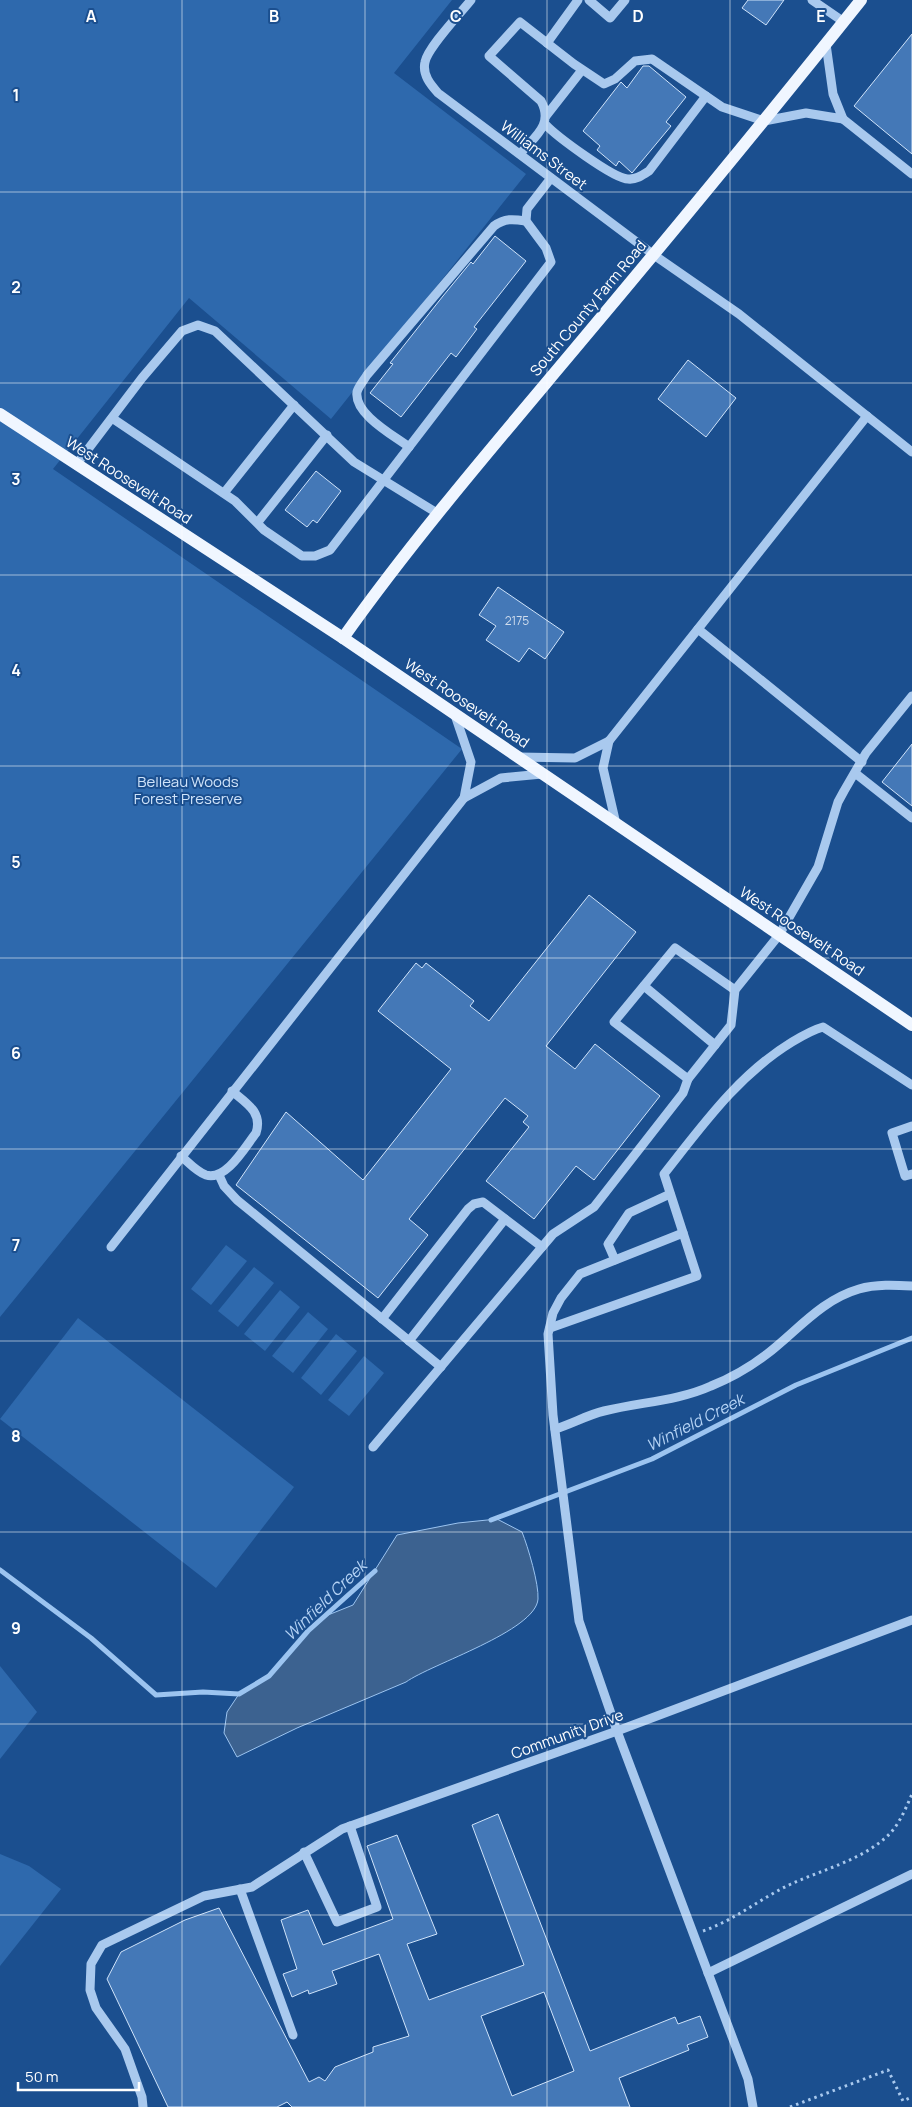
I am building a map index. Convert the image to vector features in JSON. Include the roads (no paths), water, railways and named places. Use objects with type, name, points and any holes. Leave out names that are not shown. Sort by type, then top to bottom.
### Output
[{"type":"main road","name":"South County Farm Road","points":[[343,638],[387,576],[437,513],[654,255],[861,0]]},
{"type":"main road","name":"West Roosevelt Road","points":[[0,414],[343,638],[912,1026]]},
{"type":"street","name":"Williams Street","points":[[471,0],[430,51],[425,62],[425,71],[430,84],[438,93],[654,255],[739,314],[912,452]]},
{"type":"street","points":[[547,43],[578,0]]},
{"type":"street","points":[[589,0],[610,18],[625,0]]},
{"type":"street","points":[[812,0],[844,22]]},
{"type":"street","points":[[706,96],[649,171],[639,177],[626,180],[556,135],[546,120],[541,101],[490,56],[520,22],[582,70],[604,84],[615,80],[635,61],[652,59],[706,96],[722,107],[764,121],[806,113],[843,119],[912,174]]},
{"type":"street","points":[[826,44],[833,94],[843,119]]},
{"type":"street","points":[[520,154],[582,70]]},
{"type":"street","points":[[112,418],[224,493],[243,507],[276,539],[302,556],[315,556],[330,550],[550,262],[546,248],[526,221],[526,209],[551,178]]},
{"type":"street","points":[[409,446],[367,416],[359,406],[357,392],[367,376],[494,226],[503,220],[526,221]]},
{"type":"street","points":[[76,465],[182,330],[198,325],[215,331],[354,462],[437,513]]},
{"type":"street","points":[[224,493],[294,404]]},
{"type":"street","points":[[516,757],[575,758],[609,741],[867,416]]},
{"type":"street","points":[[258,522],[326,435]]},
{"type":"street","points":[[698,629],[862,762]]},
{"type":"street","points":[[374,1447],[553,1234],[594,1207],[683,1092],[688,1079],[731,1026],[735,990],[779,934],[818,867],[838,802],[866,753],[912,696]]},
{"type":"street","points":[[455,715],[472,762],[464,798]]},
{"type":"street","points":[[609,741],[603,768],[616,824]]},
{"type":"street","points":[[855,773],[912,818]]},
{"type":"street","points":[[110,1247],[464,798],[502,778],[542,774]]},
{"type":"street","points":[[688,1079],[614,1022],[675,948],[735,990]]},
{"type":"street","points":[[644,986],[715,1045]]},
{"type":"street","points":[[550,1328],[698,1276],[664,1174],[722,1101],[746,1077],[782,1048],[813,1030],[823,1027],[912,1085]]},
{"type":"street","points":[[181,1156],[205,1175],[219,1175],[229,1167],[256,1133],[258,1127],[257,1114],[253,1108],[232,1091]]},
{"type":"street","points":[[912,1126],[892,1133],[905,1176],[912,1174]]},
{"type":"street","points":[[219,1175],[224,1186],[237,1200],[441,1367]]},
{"type":"street","points":[[615,1260],[608,1244],[629,1213],[670,1194]]},
{"type":"street","points":[[382,1319],[468,1209],[474,1204],[483,1202],[542,1247]]},
{"type":"street","points":[[409,1341],[506,1219]]},
{"type":"street","points":[[683,1233],[580,1274],[561,1298],[553,1313],[548,1334],[555,1428],[579,1621],[617,1731],[748,2079],[753,2107]]},
{"type":"street","points":[[555,1428],[602,1411],[686,1394],[710,1387],[748,1367],[767,1354],[812,1314],[840,1297],[861,1288],[912,1286]]},
{"type":"street","name":"Community Drive","points":[[143,2107],[142,2097],[125,2049],[96,2008],[90,1990],[91,1964],[102,1945],[204,1896],[252,1887],[342,1829],[617,1731],[912,1620]]},
{"type":"street","points":[[304,1852],[337,1922],[377,1907],[350,1826]]},
{"type":"street","points":[[708,1973],[912,1874]]},
{"type":"street","points":[[240,1889],[293,2035]]},
{"type":"waterway","name":"Winfield Creek","points":[[491,1520],[652,1459],[796,1385],[912,1338]]},
{"type":"waterway","name":"Winfield Creek","points":[[0,1570],[91,1638],[156,1695],[203,1692],[239,1694],[269,1676],[308,1631],[375,1571]]},
{"type":"park label","name":"Belleau Woods Forest Preserve","points":[[188,790]]}]
